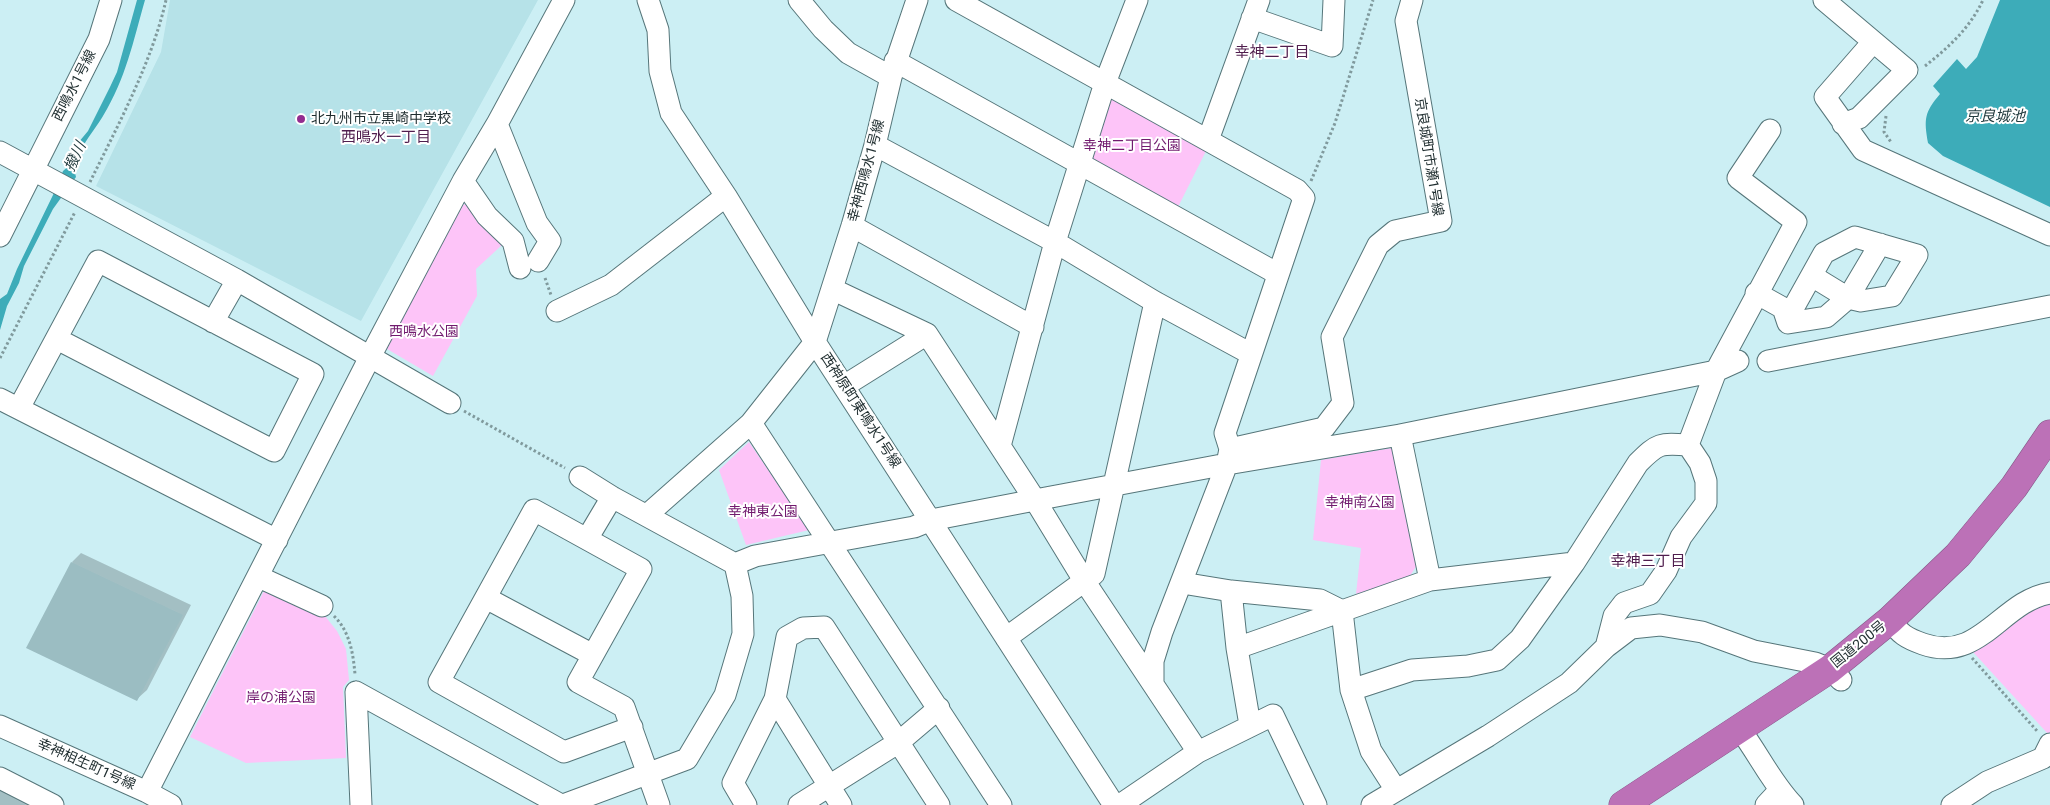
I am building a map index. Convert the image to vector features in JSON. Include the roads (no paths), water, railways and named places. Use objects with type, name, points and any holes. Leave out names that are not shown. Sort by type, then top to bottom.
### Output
[{"type":"highway","name":"国道200号","points":[[1895,626],[1958,555],[2014,487],[2050,434]]},
{"type":"highway","name":"国道200号","points":[[1623,805],[1744,735],[1836,674],[1969,566],[2025,499],[2050,464]]},
{"type":"highway","name":"国道200号","points":[[1653,805],[1744,735]]},
{"type":"street","name":"西鳴水1号線","points":[[2,225],[37,172],[99,39],[111,0]]},
{"type":"street","points":[[137,794],[259,577],[370,357],[463,181],[497,124],[564,0]]},
{"type":"street","name":"西神原町東鳴水1号線","points":[[648,0],[658,30],[660,71],[671,113],[726,196],[815,342],[1114,805]]},
{"type":"street","points":[[799,0],[823,29],[848,53],[893,69],[1081,162],[1278,274]]},
{"type":"street","name":"幸神西鳴水1号線","points":[[815,342],[852,226],[875,145],[893,69],[917,0]]},
{"type":"street","points":[[1000,446],[1055,242],[1105,83],[1137,0]]},
{"type":"street","points":[[1208,140],[1256,9],[1332,46],[1334,0]]},
{"type":"street","name":"京良城町市瀬1号線","points":[[1228,456],[1324,428],[1343,403],[1332,337],[1378,245],[1395,231],[1442,221],[1406,21],[1412,0]]},
{"type":"street","points":[[1824,0],[1906,70],[1859,118],[1843,124]]},
{"type":"street","points":[[963,2],[1297,190],[1304,198],[1225,433],[1228,456],[1182,583],[1162,632],[1153,661],[1153,683]]},
{"type":"street","points":[[1873,42],[1825,97],[1863,150],[2050,235]]},
{"type":"street","points":[[463,181],[487,216],[513,240],[529,264],[550,241],[537,223],[497,124]]},
{"type":"street","points":[[1688,445],[1716,371],[1756,293],[1796,222],[1738,178],[1770,130]]},
{"type":"street","points":[[875,145],[1055,242],[1156,302],[1251,354]]},
{"type":"street","points":[[0,152],[237,280],[450,403]]},
{"type":"street","points":[[557,311],[611,285],[726,196]]},
{"type":"street","points":[[852,226],[1033,327]]},
{"type":"street","points":[[1795,305],[1824,253],[1855,237],[1917,255],[1892,296],[1861,300],[1848,298],[1812,276]]},
{"type":"street","points":[[1756,293],[1783,308],[1788,323],[1826,317],[1848,298],[1880,244]]},
{"type":"street","points":[[19,408],[56,339],[98,261],[314,374],[274,451],[56,339]]},
{"type":"street","points":[[213,322],[237,280]]},
{"type":"street","points":[[832,289],[927,334],[1035,500],[1085,582],[1198,752]]},
{"type":"street","points":[[1006,638],[1094,574],[1156,302]]},
{"type":"street","points":[[1768,360],[2050,306]]},
{"type":"street","points":[[844,386],[927,334]]},
{"type":"street","points":[[647,514],[751,423],[815,342]]},
{"type":"street","points":[[735,564],[754,556],[830,544],[914,527],[931,520],[1114,485],[1228,456],[1400,435],[1716,371],[1738,361]]},
{"type":"street","points":[[0,398],[277,540]]},
{"type":"street","points":[[751,423],[1001,805]]},
{"type":"street","points":[[1400,435],[1430,580]]},
{"type":"street","points":[[1351,690],[1412,670],[1468,666],[1498,660],[1520,639],[1574,563],[1638,464],[1650,452],[1664,443],[1688,445]]},
{"type":"street","points":[[1606,647],[1614,616],[1624,603],[1650,594],[1666,571],[1682,537],[1706,503],[1706,481],[1700,464],[1688,445]]},
{"type":"street","points":[[361,805],[356,692],[562,805],[687,760],[725,695],[743,634],[742,596],[735,564],[647,514],[612,497],[580,477]]},
{"type":"street","points":[[587,539],[612,497]]},
{"type":"street","points":[[632,728],[564,752],[439,682],[534,510],[641,569],[578,682],[624,707],[650,774],[659,805]]},
{"type":"street","points":[[1237,648],[1430,580],[1574,563]]},
{"type":"street","points":[[259,577],[322,606]]},
{"type":"street","points":[[1182,583],[1231,591],[1320,600],[1342,611]]},
{"type":"street","points":[[1231,591],[1237,648],[1250,725]]},
{"type":"street","points":[[1895,626],[1910,639],[1935,648],[1962,647],[2023,603],[2039,595],[2050,593]]},
{"type":"street","points":[[486,598],[593,655]]},
{"type":"street","points":[[1342,611],[1351,690],[1372,751],[1396,790]]},
{"type":"street","points":[[1372,805],[1488,736],[1569,683],[1606,647],[1631,628],[1660,625],[1702,632],[1754,651],[1815,663],[1836,674]]},
{"type":"street","points":[[746,805],[732,783],[775,699],[787,637],[803,628],[824,628],[939,805]]},
{"type":"street","points":[[775,699],[841,805]]},
{"type":"street","points":[[799,805],[899,742],[939,708]]},
{"type":"street","points":[[1120,805],[1198,752],[1273,715],[1316,805]]},
{"type":"street","name":"幸神相生町1号線","points":[[0,726],[137,794],[171,805]]},
{"type":"street","points":[[1744,735],[1779,800]]},
{"type":"street","points":[[1961,802],[1987,782],[2049,755]]},
{"type":"street","points":[[0,778],[52,805]]},
{"type":"water","name":"撥川","points":[[137,0],[145,0],[118,88],[103,116],[79,153],[75,169],[76,177],[53,209],[24,266],[19,283],[7,306],[0,330],[0,299],[7,294],[63,171],[71,164],[78,143],[88,131],[117,72]]},
{"type":"water","name":"京良城池","points":[[2000,0],[2050,0],[2050,207],[1943,156],[1928,143],[1926,117],[1940,94],[1933,86],[1957,59],[1966,69],[1977,57]]},
{"type":"place","name":"北九州市立黒崎中学校","points":[[301,119]]},
{"type":"district","name":"幸神二丁目","points":[[1272,53]]},
{"type":"district","name":"西鳴水一丁目","points":[[386,138]]},
{"type":"district","name":"幸神三丁目","points":[[1648,562]]},
{"type":"park label","name":"幸神二丁目公園","points":[[1132,146]]},
{"type":"park label","name":"西鳴水公園","points":[[424,332]]},
{"type":"park label","name":"幸神南公園","points":[[1360,503]]},
{"type":"park label","name":"幸神東公園","points":[[763,512]]},
{"type":"park label","name":"岸の浦公園","points":[[281,698]]}]
